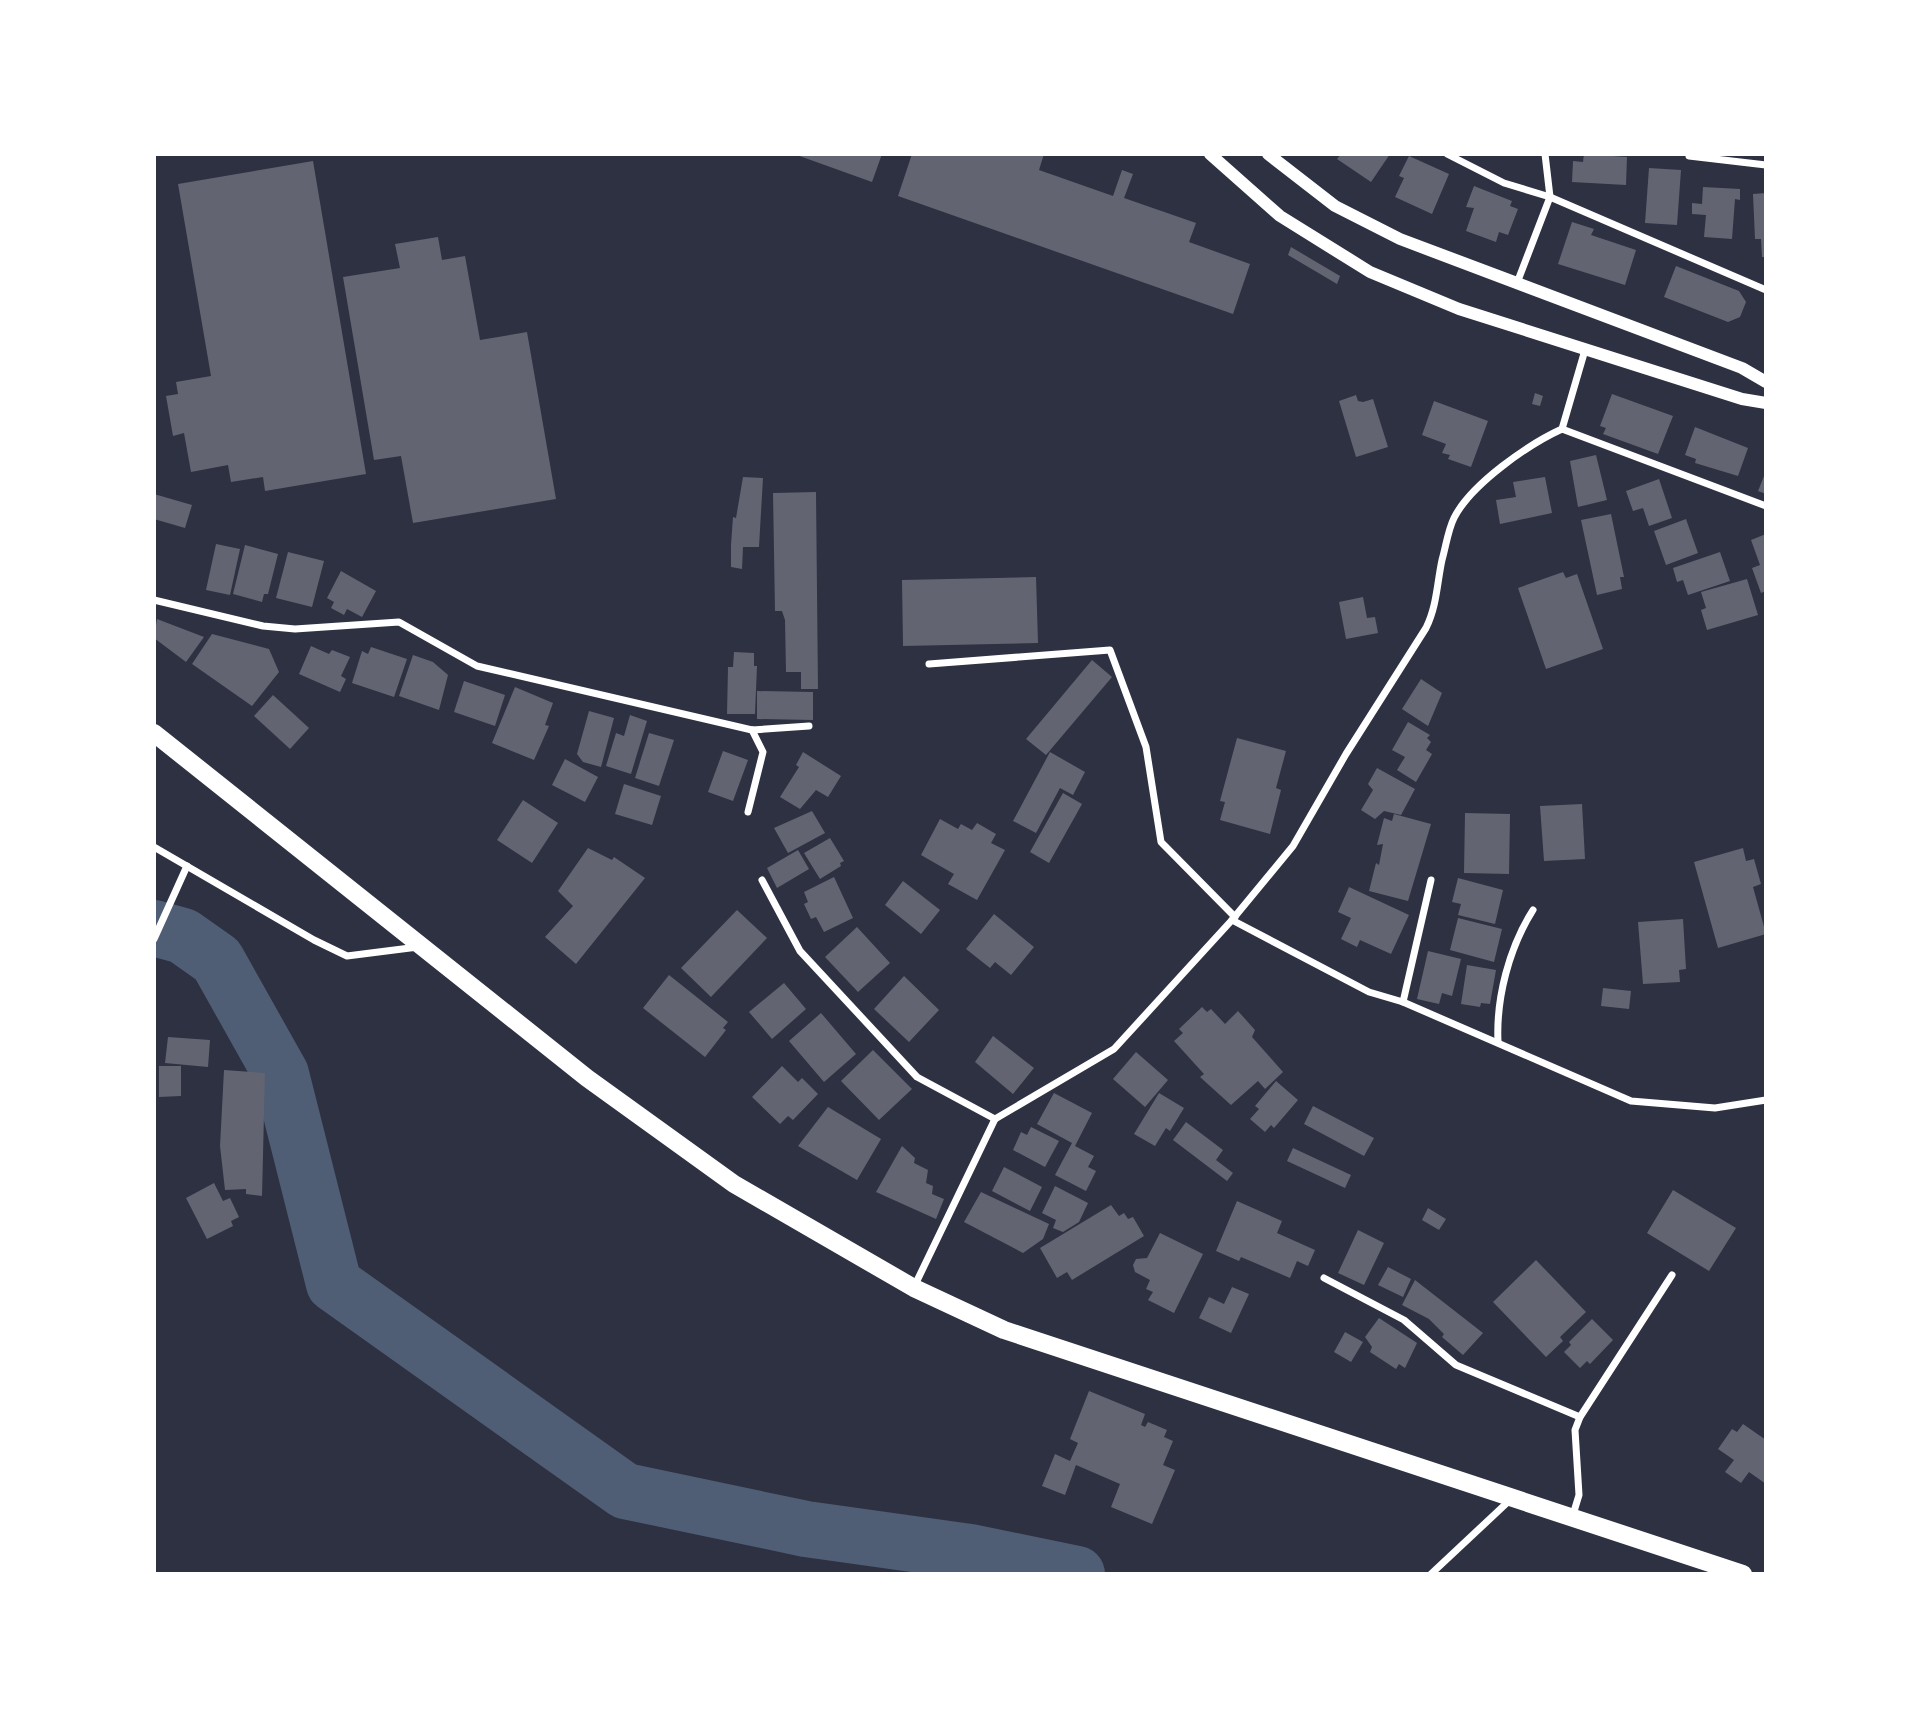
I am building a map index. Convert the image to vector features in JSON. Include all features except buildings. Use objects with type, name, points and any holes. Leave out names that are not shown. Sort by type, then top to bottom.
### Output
[{"type":"main road","points":[[154,733],[418,947],[587,1078],[734,1184],[914,1288],[1004,1329],[1743,1574]]},
{"type":"street","points":[[1210,154],[1280,216],[1370,272],[1459,309],[1742,399],[1766,403]]},
{"type":"street","points":[[1268,154],[1335,206],[1400,239],[1731,363],[1766,382]]},
{"type":"street","points":[[1447,154],[1504,183],[1550,197],[1766,290]]},
{"type":"street","points":[[1517,282],[1550,197],[1545,154]]},
{"type":"street","points":[[1689,156],[1766,165]]},
{"type":"street","points":[[1562,429],[1585,350]]},
{"type":"street","points":[[914,1288],[995,1119],[1006,1110],[1100,1059],[1121,1043],[1233,919],[1293,846],[1346,754],[1434,613],[1441,566],[1455,517],[1473,491],[1543,438],[1562,429],[1766,506]]},
{"type":"street","points":[[154,600],[263,626],[295,629],[399,622],[477,666],[752,730],[810,726]]},
{"type":"street","points":[[929,664],[1110,650],[1146,747],[1161,842],[1233,919],[1368,992],[1403,1002],[1631,1101],[1715,1108],[1766,1100]]},
{"type":"street","points":[[748,811],[762,752],[752,730]]},
{"type":"street","points":[[154,847],[314,940],[347,956],[418,947]]},
{"type":"street","points":[[154,939],[187,866]]},
{"type":"street","points":[[762,880],[800,951],[917,1077],[995,1119]]},
{"type":"street","points":[[1403,1002],[1431,880]]},
{"type":"street","points":[[1497,1042],[1497,1017],[1517,935],[1533,910]]},
{"type":"street","points":[[1572,1518],[1579,1495],[1575,1430],[1580,1417],[1672,1275]]},
{"type":"street","points":[[1324,1278],[1404,1320],[1456,1365],[1580,1417]]},
{"type":"street","points":[[1431,1574],[1511,1499]]},
{"type":"waterway","points":[[154,928],[183,936],[217,960],[281,1074],[334,1284],[625,1491],[806,1529],[970,1552],[1077,1574]]}]
